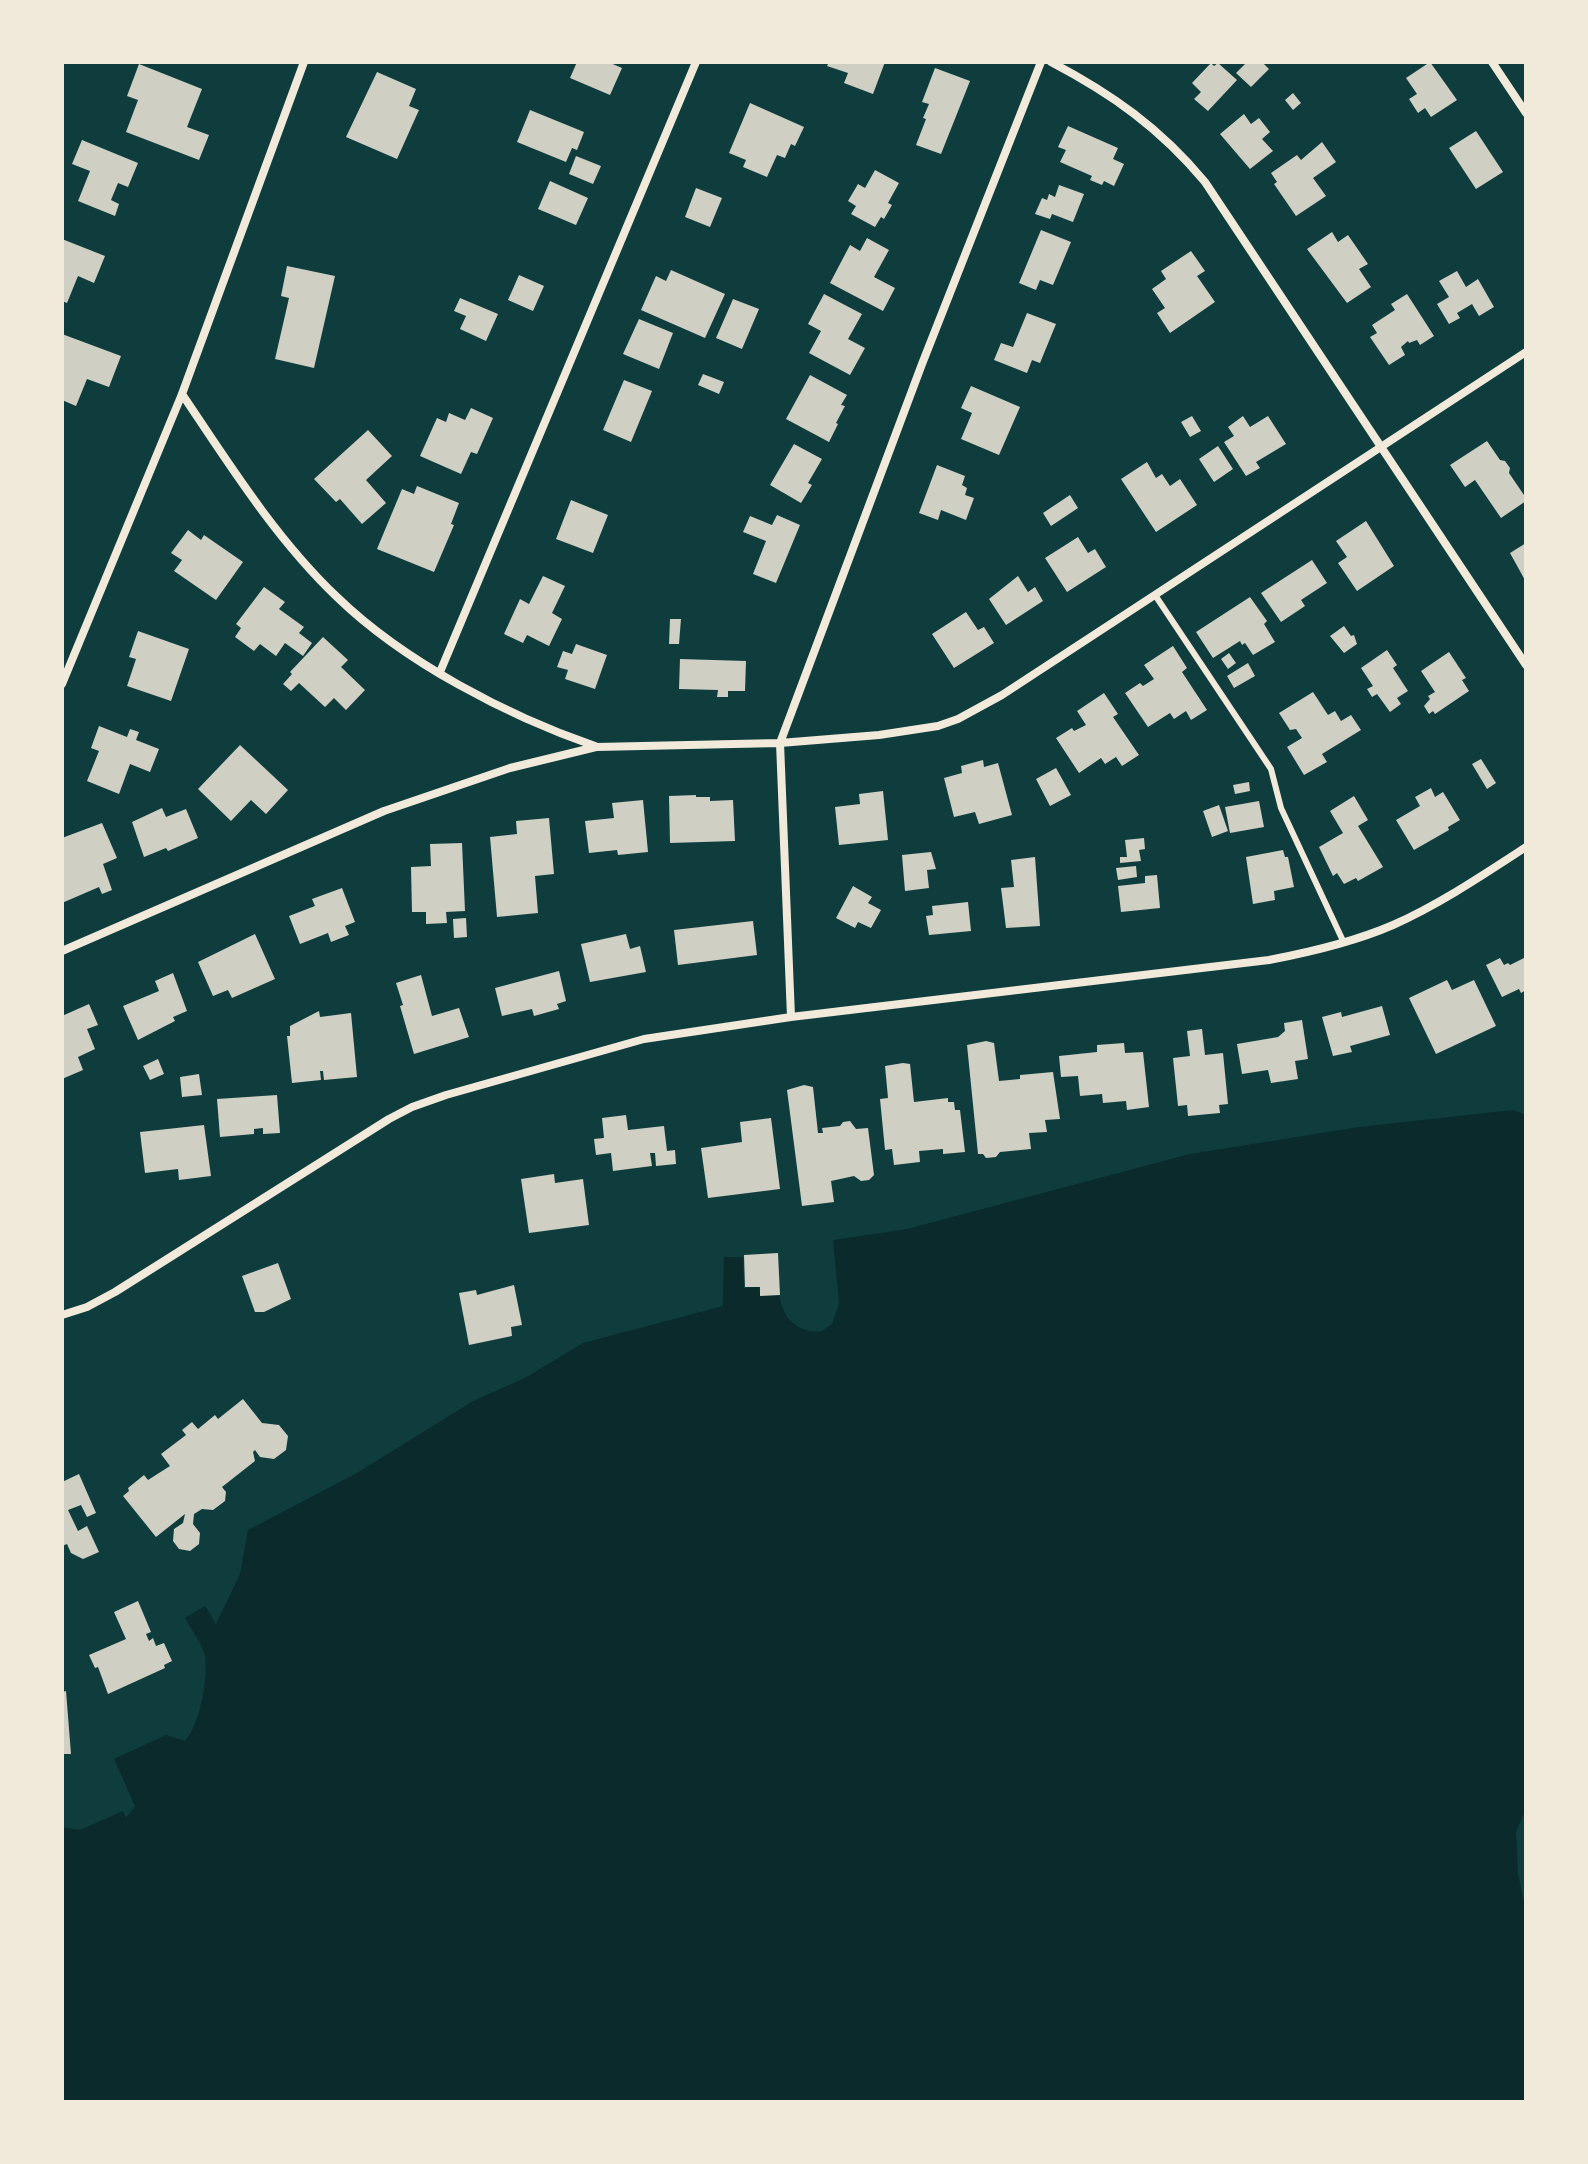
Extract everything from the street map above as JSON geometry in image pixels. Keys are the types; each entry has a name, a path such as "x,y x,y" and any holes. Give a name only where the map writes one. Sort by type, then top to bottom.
{"street":[{"path":"62,684 182,394 304,62"},
{"path":"440,672 696,62"},
{"path":"791,1017 780,743 1041,62"},
{"path":"1051,62 1146,121 1187,160 1217,199 1526,665"},
{"path":"1492,62 1526,113"},
{"path":"62,951 384,811 473,779 596,747 780,743 879,735 938,726 958,719 1002,695 1526,352"},
{"path":"182,394 242,480 316,576 368,624 440,672 522,717 596,747"},
{"path":"62,1315 87,1307 115,1292 368,1131 412,1107 614,1046 791,1017 1269,960 1344,943 1428,908 1526,847"}],"lane":[{"path":"1155,595 1271,769 1281,808 1344,943"}],"water":[{"path":"1513,1110 1526,1115 1526,1808 1516,1832 1518,1874 1526,1912 1526,2102 62,2102 62,1827 80,1830 123,1811 126,1818 135,1806 114,1759 166,1735 185,1741 195,1724 202,1701 206,1667 202,1647 185,1618 205,1606 216,1624 240,1574 248,1530 357,1473 473,1401 525,1378 583,1343 723,1306 724,1257 743,1257 744,1288 759,1287 760,1296 779,1295 784,1311 792,1322 804,1329 820,1332 832,1324 839,1303 833,1240 907,1229 1190,1154 1359,1127"}],"building":[{"path":"577,62 608,62 622,68 610,95 570,78"},
{"path":"829,62 885,62 873,94 844,83 848,73 827,66"},
{"path":"1247,62 1262,62 1269,69 1251,87 1236,73"},
{"path":"1430,62 1457,100 1431,117 1425,108 1418,113 1409,99 1417,94 1406,78"},
{"path":"1211,63 1214,66 1218,63 1237,80 1208,111 1194,99 1201,92 1192,83"},
{"path":"139,64 202,89 187,127 209,135 199,160 126,132 138,100 127,96"},
{"path":"935,68 970,81 941,154 916,145 929,104 922,102"},
{"path":"377,72 416,89 409,106 419,110 397,159 346,137"},
{"path":"1293,93 1301,103 1293,110 1285,100"},
{"path":"750,103 804,127 785,158 777,155 767,177 743,167 746,160 729,153"},
{"path":"530,110 584,132 577,150 572,148 566,162 517,142"},
{"path":"1244,114 1251,124 1259,118 1270,132 1262,139 1273,151 1250,169 1220,134"},
{"path":"1068,126 1118,148 1113,159 1124,164 1114,186 1104,181 1102,185 1090,180 1092,176 1060,162 1066,150 1058,147"},
{"path":"1476,131 1503,172 1476,189 1449,148"},
{"path":"82,140 138,163 128,187 118,183 111,200 119,204 115,216 78,201 90,171 72,164"},
{"path":"1322,142 1336,162 1313,178 1326,196 1296,216 1274,184 1277,182 1271,173 1297,155 1301,160"},
{"path":"576,156 601,166 593,184 569,174"},
{"path":"875,170 899,183 888,203 892,205 875,227 851,214 856,206 848,201 858,184 865,188"},
{"path":"550,181 588,198 576,225 538,209"},
{"path":"1059,185 1084,194 1073,222 1052,214 1050,219 1035,214 1042,198 1047,200 1049,194 1055,197"},
{"path":"696,188 722,198 710,227 685,217"},
{"path":"1041,230 1071,242 1053,285 1040,280 1036,290 1019,283"},
{"path":"1332,232 1338,242 1348,235 1368,264 1359,269 1371,287 1347,303 1307,249"},
{"path":"867,238 889,250 874,277 895,288 883,311 830,283 850,245 860,251"},
{"path":"62,239 105,256 94,283 78,276 67,303 62,301"},
{"path":"1191,251 1205,271 1197,276 1215,302 1170,333 1157,313 1165,308 1152,289 1166,279 1161,271"},
{"path":"287,266 335,276 314,368 275,359 289,298 281,296"},
{"path":"671,270 725,294 705,338 641,310 656,276 666,281"},
{"path":"1457,271 1466,287 1478,279 1494,307 1479,316 1472,304 1457,313 1460,318 1449,324 1437,304 1449,297 1439,281"},
{"path":"519,275 544,286 533,311 508,300"},
{"path":"824,294 862,314 848,339 865,348 850,375 809,353 821,331 808,324"},
{"path":"1407,294 1434,336 1420,345 1417,340 1408,341 1401,347 1405,355 1389,365 1370,337 1377,333 1372,325 1395,310 1391,304"},
{"path":"460,298 498,314 486,341 460,329 466,316 454,311"},
{"path":"733,299 759,309 742,349 716,338"},
{"path":"1027,313 1056,324 1040,363 1032,360 1027,373 994,360 1001,343 1013,347"},
{"path":"639,319 673,333 659,369 623,354"},
{"path":"62,334 121,356 109,387 87,379 76,406 62,400"},
{"path":"703,374 724,382 719,394 698,385"},
{"path":"810,375 847,395 829,442 786,419"},
{"path":"624,380 652,391 631,442 603,430"},
{"path":"971,386 1020,407 999,455 961,439 972,413 961,408"},
{"path":"471,408 493,418 477,454 471,452 461,474 420,456 437,418 446,422 449,413 465,420"},
{"path":"1192,416 1201,431 1190,437 1181,422"},
{"path":"1243,416 1250,427 1268,416 1286,444 1256,462 1260,468 1246,476 1224,442 1234,436 1228,427"},
{"path":"368,430 392,456 366,480 386,503 362,524 340,499 336,502 314,479"},
{"path":"1487,441 1500,460 1510,468 1509,473 1526,498 1501,518 1475,480 1465,487 1450,465"},
{"path":"794,444 822,459 801,503 770,485"},
{"path":"1218,446 1233,469 1214,482 1199,459"},
{"path":"1147,462 1156,478 1162,474 1170,486 1180,479 1197,505 1156,532 1121,479"},
{"path":"937,465 965,476 962,485 967,488 965,495 974,498 966,520 941,510 938,520 919,513"},
{"path":"417,486 459,503 451,524 454,525 434,572 377,549 402,489 414,494"},
{"path":"1070,495 1078,508 1051,526 1043,513"},
{"path":"571,500 608,515 593,553 556,539"},
{"path":"777,515 800,525 776,583 753,574 766,541 743,532 750,516 772,525"},
{"path":"1366,521 1394,566 1357,591 1338,563 1347,557 1336,541"},
{"path":"188,530 201,540 204,535 243,562 216,600 174,571 182,560 171,553"},
{"path":"1078,537 1088,553 1095,549 1106,567 1067,592 1045,558"},
{"path":"1526,543 1526,582 1510,553"},
{"path":"1312,560 1327,583 1301,600 1305,606 1281,622 1261,593"},
{"path":"543,576 565,586 552,613 562,619 549,646 527,635 523,643 504,634 520,599 529,604"},
{"path":"1018,576 1028,592 1035,587 1043,601 1006,625 989,599"},
{"path":"264,587 285,602 279,609 304,627 299,633 312,643 303,656 285,643 276,656 260,644 254,651 235,637 241,628 236,624"},
{"path":"1250,597 1267,621 1264,624 1275,642 1253,655 1240,641 1213,658 1196,632"},
{"path":"966,612 978,630 984,627 994,643 954,668 932,634"},
{"path":"670,619 681,619 679,644 669,644"},
{"path":"1344,626 1351,636 1354,635 1357,644 1344,653 1330,636"},
{"path":"138,631 189,649 171,701 127,686 136,659 129,657"},
{"path":"323,637 348,660 341,667 365,690 346,710 334,698 325,707 299,683 291,691 283,684 292,674 290,672"},
{"path":"576,644 607,655 595,689 565,679 568,670 557,667 563,651 572,654"},
{"path":"1173,646 1187,668 1182,672 1207,710 1191,720 1186,711 1174,719 1170,713 1148,727 1125,693 1140,683 1143,686 1154,679 1144,665"},
{"path":"1387,650 1397,665 1393,668 1408,691 1397,698 1401,704 1390,712 1377,694 1372,697 1367,689 1373,686 1361,668"},
{"path":"1449,652 1466,678 1462,680 1469,691 1435,714 1433,711 1429,714 1424,706 1430,699 1428,696 1435,692 1421,671"},
{"path":"1229,653 1236,663 1228,669 1221,659"},
{"path":"680,659 746,661 745,691 728,691 728,697 717,697 718,690 679,689"},
{"path":"1248,663 1255,676 1234,688 1227,676"},
{"path":"1313,692 1328,715 1335,711 1341,721 1351,715 1361,730 1322,754 1327,762 1304,775 1287,747 1302,738 1296,729 1290,730 1279,713"},
{"path":"1104,693 1118,714 1113,717 1139,755 1122,766 1116,757 1105,764 1101,758 1079,773 1056,738 1072,728 1074,731 1086,725 1077,711"},
{"path":"99,726 127,737 130,729 139,732 136,740 159,749 150,772 130,764 119,794 87,781 99,751 91,748"},
{"path":"240,745 288,790 266,814 251,800 231,821 198,789"},
{"path":"1481,759 1496,783 1487,789 1472,764"},
{"path":"983,760 984,767 998,763 1012,815 979,824 975,812 954,817 944,778 962,773 961,766"},
{"path":"1056,768 1071,795 1050,806 1036,779"},
{"path":"1249,782 1250,791 1235,794 1233,785"},
{"path":"1431,788 1435,797 1443,792 1460,820 1414,850 1396,820 1420,806 1415,797"},
{"path":"883,791 888,840 839,845 835,807 860,804 859,794"},
{"path":"669,796 710,797 710,801 733,800 735,841 670,843"},
{"path":"1354,796 1368,820 1358,826 1383,867 1358,881 1356,878 1344,884 1337,873 1333,876 1319,847 1343,833 1330,811"},
{"path":"643,800 648,852 618,855 617,850 589,853 585,821 614,818 612,803"},
{"path":"1259,801 1264,827 1230,833 1225,807"},
{"path":"1219,805 1228,831 1212,837 1203,811"},
{"path":"162,808 166,817 186,809 198,838 144,857 132,822"},
{"path":"549,818 554,874 535,876 538,913 497,917 490,837 517,834 516,821"},
{"path":"102,823 117,858 103,864 112,890 102,894 99,887 62,903 62,838"},
{"path":"1144,838 1145,849 1139,850 1141,861 1120,863 1120,857 1127,857 1125,840"},
{"path":"462,843 465,911 446,912 447,923 426,924 426,912 412,912 411,867 431,866 430,844"},
{"path":"1283,850 1285,857 1288,857 1294,887 1274,891 1275,900 1253,904 1246,857"},
{"path":"931,852 936,869 927,870 929,888 905,891 902,855"},
{"path":"1035,857 1040,926 1006,928 1001,888 1014,887 1011,860"},
{"path":"1136,866 1137,877 1118,880 1116,868"},
{"path":"1157,875 1160,908 1121,912 1118,886 1145,883 1145,876"},
{"path":"853,886 872,897 868,903 881,910 871,928 858,922 855,928 836,918"},
{"path":"342,888 355,922 345,926 349,935 331,942 328,933 300,944 289,916 315,906 312,899"},
{"path":"968,902 971,931 929,935 926,916 933,915 932,906"},
{"path":"466,918 467,937 454,938 453,919"},
{"path":"753,921 757,955 678,965 674,930"},
{"path":"255,934 275,979 232,998 228,990 213,996 198,962"},
{"path":"626,934 630,949 640,946 646,972 590,982 581,944"},
{"path":"1526,957 1526,990 1521,993 1519,989 1502,997 1486,965 1500,958 1504,965 1510,965"},
{"path":"559,971 566,1001 557,1004 559,1009 534,1016 532,1009 502,1016 495,988"},
{"path":"173,973 187,1011 173,1017 175,1021 138,1040 123,1006 159,991 155,981"},
{"path":"421,975 432,1016 459,1008 469,1037 414,1054 396,983"},
{"path":"1447,980 1452,990 1474,980 1496,1026 1436,1054 1409,998"},
{"path":"89,1004 98,1025 87,1029 95,1049 78,1057 83,1070 62,1079 62,1016"},
{"path":"1382,1006 1390,1035 1350,1046 1352,1052 1333,1056 1322,1017 1341,1012 1342,1017"},
{"path":"319,1011 320,1017 351,1013 357,1077 324,1080 323,1071 320,1071 321,1080 292,1083 287,1036 290,1036 290,1026"},
{"path":"1302,1020 1308,1059 1295,1061 1298,1079 1271,1083 1268,1070 1242,1074 1237,1044 1278,1037 1285,1031 1284,1023"},
{"path":"1202,1029 1205,1055 1223,1053 1228,1104 1219,1105 1220,1113 1188,1116 1187,1105 1178,1106 1173,1058 1190,1056 1187,1031"},
{"path":"986,1041 994,1043 999,1081 1020,1079 1020,1075 1053,1072 1060,1119 1045,1120 1047,1132 1029,1133 1031,1149 1000,1152 996,1157 986,1158 978,1154 967,1045"},
{"path":"1124,1043 1125,1053 1143,1052 1149,1107 1127,1110 1126,1101 1103,1103 1102,1094 1080,1096 1078,1076 1061,1077 1059,1056 1097,1052 1097,1045"},
{"path":"158,1059 164,1074 150,1080 143,1066"},
{"path":"910,1064 914,1102 948,1098 948,1102 954,1102 955,1110 960,1110 965,1152 943,1154 943,1149 919,1151 920,1162 894,1165 892,1149 885,1150 880,1099 888,1098 885,1066"},
{"path":"199,1074 202,1095 182,1097 180,1077"},
{"path":"804,1085 813,1087 818,1133 823,1133 822,1128 840,1126 850,1121 856,1129 868,1128 874,1175 869,1180 861,1181 854,1176 831,1181 834,1202 802,1206 787,1090"},
{"path":"277,1095 280,1133 263,1134 263,1128 254,1129 254,1134 220,1137 217,1099"},
{"path":"626,1115 628,1130 664,1126 667,1151 675,1150 676,1164 656,1166 655,1153 650,1153 652,1166 613,1171 611,1153 596,1155 594,1139 604,1138 602,1118"},
{"path":"771,1118 780,1189 708,1198 701,1148 742,1142 740,1122"},
{"path":"204,1125 211,1176 179,1180 178,1169 145,1173 140,1132"},
{"path":"554,1174 555,1183 583,1179 589,1225 529,1233 521,1179"},
{"path":"778,1253 780,1295 760,1296 760,1287 745,1287 744,1255"},
{"path":"278,1263 291,1299 264,1312 255,1312 242,1276"},
{"path":"514,1285 522,1325 511,1327 512,1336 469,1345 459,1293 476,1290 477,1295"},
{"path":"243,1399 262,1423 279,1425 288,1436 286,1450 274,1459 260,1457 255,1450 255,1461 222,1487 226,1492 225,1501 213,1510 202,1509 194,1514 193,1524 200,1533 199,1544 190,1551 179,1549 173,1541 174,1529 183,1523 185,1514 156,1537 123,1496 129,1491 128,1488 144,1475 148,1480 170,1466 161,1454 186,1435 182,1430 192,1422 198,1429 215,1415 218,1419"},
{"path":"79,1474 96,1513 87,1517 81,1505 68,1510 78,1531 87,1526 99,1552 83,1559 71,1553 67,1544 62,1546 62,1482"},
{"path":"138,1601 151,1632 146,1634 149,1641 153,1638 156,1646 164,1643 172,1661 164,1665 165,1668 108,1694 98,1667 95,1668 89,1655 126,1639 114,1612"},
{"path":"66,1691 71,1754 62,1754 62,1692"}]}
